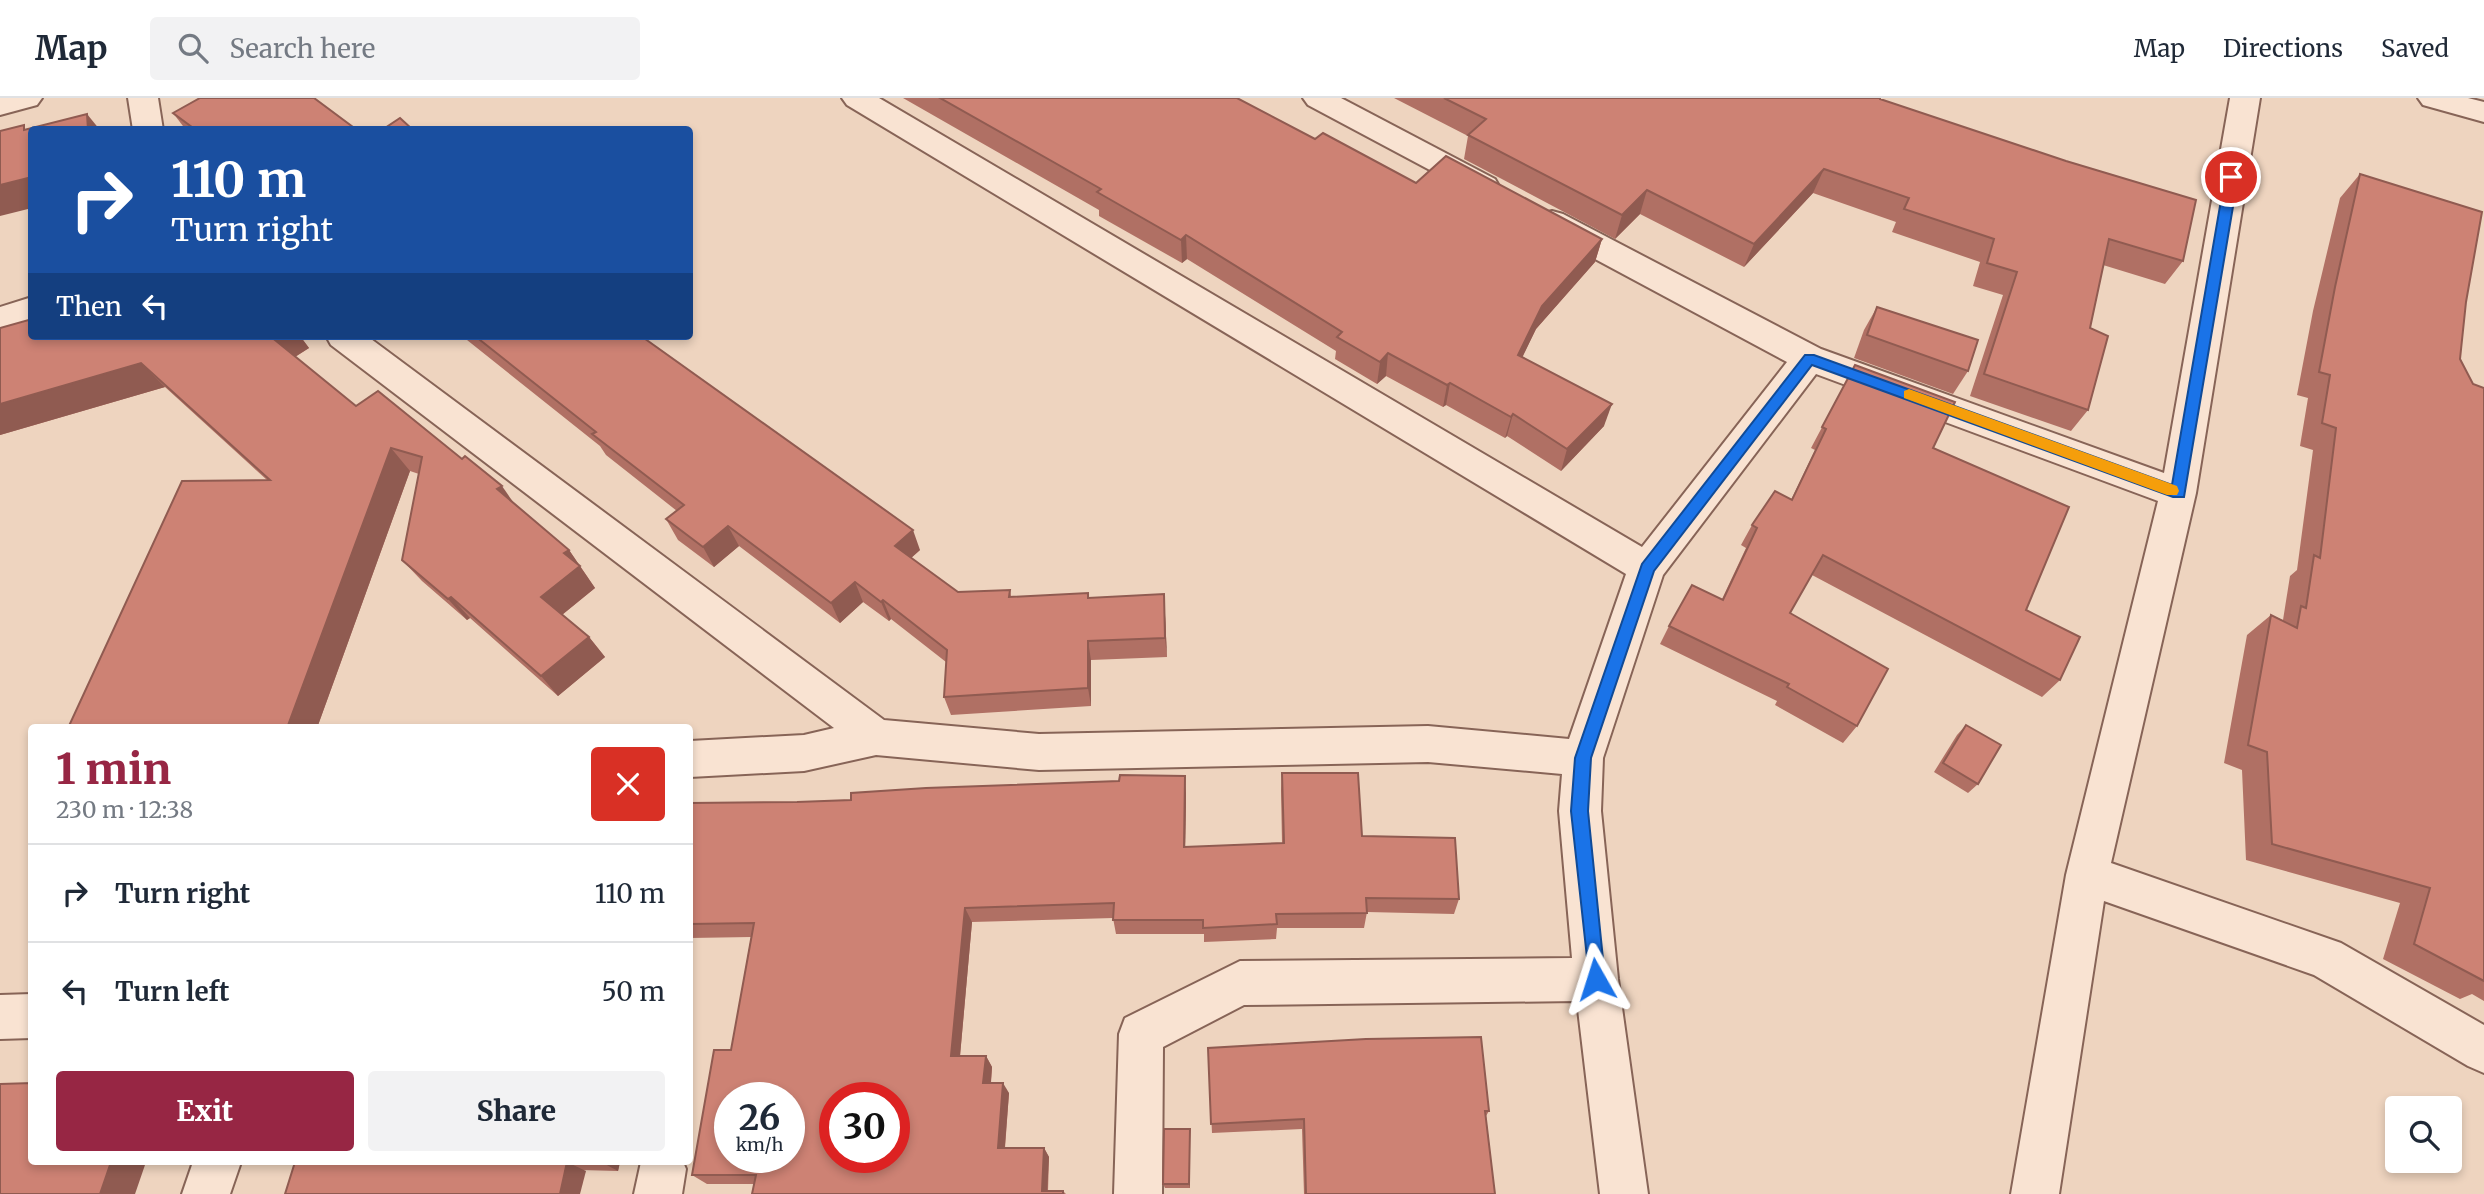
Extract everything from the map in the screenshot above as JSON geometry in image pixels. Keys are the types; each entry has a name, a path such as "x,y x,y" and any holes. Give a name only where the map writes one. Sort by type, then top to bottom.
{"street":[{"path":"0,105 27,98"},
{"path":"143,98 147,126"},
{"path":"857,98 1647,568"},
{"path":"1318,98 1810,358 2178,493"},
{"path":"2035,1194 2087,875 2178,493 2245,98"},
{"path":"2433,98 2484,112"},
{"path":"0,319 28,310"},
{"path":"349,340 876,737"},
{"path":"1624,1194 1596,979 1580,811 1583,758 1647,568 1810,358"},
{"path":"693,760 804,753 876,737 1039,752 1427,744 1583,758"},
{"path":"2087,875 2326,958 2484,1050"},
{"path":"1138,1194 1141,1034 1240,983 1596,979"},
{"path":"0,1017 28,1016"},
{"path":"206,1194 216,1165"}],"building":[{"path":"200,98 314,98 352,126 191,126 173,113"},
{"path":"940,98 1237,98 1315,139 1323,133 1416,183 1446,156 1602,239 1542,306 1518,355 1612,404 1567,449 1513,414 1511,417 1388,353 1380,362 1337,337 1342,332 1186,235 1181,240 1097,192 1101,189"},
{"path":"1444,98 1880,98 2066,161 2196,200 2183,261 2109,239 2090,328 2108,336 2088,410 1984,374 2017,272 1987,263 1994,239 1904,209 1909,198 1824,169 1754,244 1647,190 1622,215 1468,135 1486,119"},
{"path":"87,114 88,126 40,126"},
{"path":"400,118 409,126 388,126"},
{"path":"24,125 24,130 28,129 28,178 0,185 0,131"},
{"path":"2360,174 2482,212 2466,302 2460,359 2473,384 2484,388 2484,981 2414,944 2430,888 2272,844 2267,752 2248,745 2271,615 2297,628 2301,606 2306,608 2314,555 2320,558 2336,428 2322,423 2330,375 2319,372"},
{"path":"1877,307 1978,340 1968,371 1867,335"},
{"path":"28,320 28,340 275,340 356,406 378,391 462,459 465,456 502,486 497,489 569,550 564,553 580,566 541,597 589,637 541,676 451,597 448,599 402,560 422,457 391,448 288,724 70,724 182,481 270,480 141,363 0,404 0,328"},
{"path":"480,340 647,340 913,530 895,546 958,592 1010,590 1009,597 1088,593 1088,598 1164,594 1165,638 1088,641 1088,688 944,697 947,650 883,600 881,602 855,582 831,603 728,526 703,547 666,519 684,505 592,434 596,432"},
{"path":"1855,365 1955,402 1933,448 2069,507 2026,610 2080,637 2060,680 1823,555 1790,613 1888,669 1857,726 1787,687 1789,684 1669,626 1692,585 1723,600 1757,528 1752,525 1775,491 1792,500 1826,429 1822,427"},
{"path":"1966,725 2001,745 1978,784 1943,763"},
{"path":"1282,773 1358,773 1362,836 1455,838 1459,899 1366,898 1367,913 1276,914 1277,924 1203,928 1203,920 1113,920 1114,903 965,908 951,1056 986,1056 983,1083 1003,1083 998,1148 1044,1148 1042,1191 1063,1191 1063,1194 752,1194 756,1175 692,1175 714,1050 731,1050 754,923 693,924 693,803 851,800 851,793 1119,781 1120,775 1185,776 1184,847 1284,843"},
{"path":"1481,1037 1489,1111 1485,1111 1495,1194 1306,1194 1304,1119 1211,1124 1208,1048 1366,1039"},
{"path":"28,1083 28,1165 110,1165 100,1194 0,1194 0,1084"},
{"path":"1164,1129 1190,1129 1189,1184 1163,1184"},
{"path":"294,1165 566,1165 560,1194 285,1194"}],"slow traffic":[{"path":"1909,394 2172,491"}],"route":[{"path":"1596,979 1580,811 1583,758 1647,568 1810,358 2178,493 2231,177"}]}
